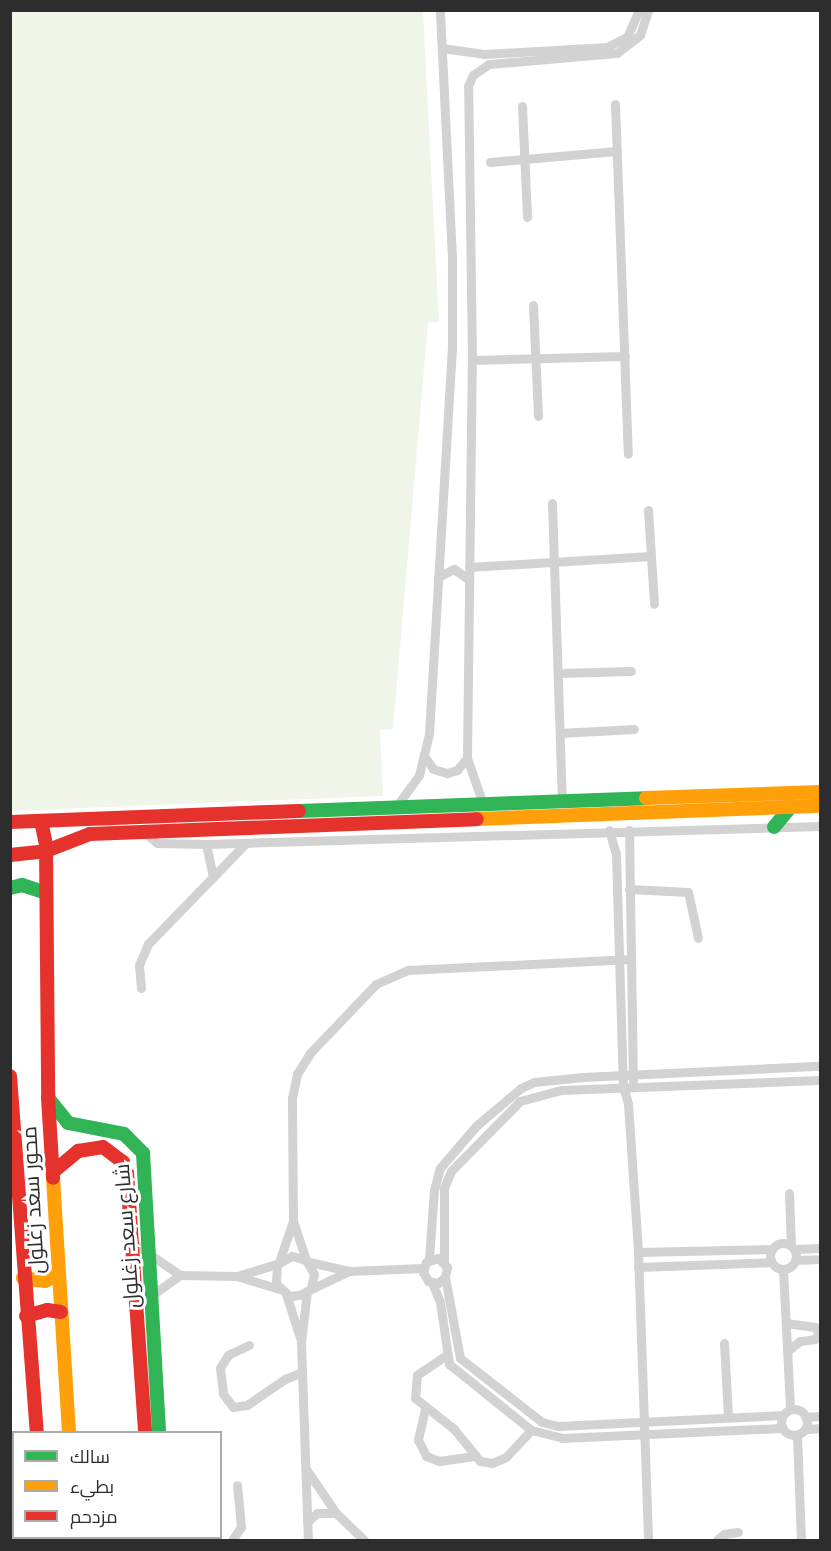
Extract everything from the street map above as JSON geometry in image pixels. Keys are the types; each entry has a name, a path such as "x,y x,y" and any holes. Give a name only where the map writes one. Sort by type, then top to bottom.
{"main road":[{"path":"10,822 820,792"},
{"path":"10,855 46,851 84,835 820,806"},
{"path":"774,827 790,807"},
{"name":"محور سعد زغلول","path":"41,821 46,851 44,892 48,1098 69,1431"},
{"path":"10,888 22,885 44,892"},
{"name":"محور سعد زغلول","path":"10,1076 23,1278 37,1431"},
{"name":"شارع سعد زغلول","path":"48,1098 68,1123 114,1130 138,1146 147,1172 159,1431"},
{"name":"شارع سعد زغلول","path":"52,1172 78,1151 103,1147 113,1152 123,1162 130,1185 135,1244 145,1431"},
{"path":"23,1278 45,1281 58,1275"},
{"path":"26,1316 46,1310 61,1312"}],"street":[{"path":"396,807 414,784 424,757 438,578 453,306 440,10"},
{"path":"442,48 476,54 607,47 632,31 639,10"},
{"path":"478,70 496,63 617,53 640,35 648,10"},
{"path":"476,54 478,70 466,92 472,360 466,758 483,804"},
{"path":"615,104 628,454"},
{"path":"522,106 527,217"},
{"path":"490,162 617,151"},
{"path":"533,305 538,416"},
{"path":"472,360 625,356"},
{"path":"552,503 562,802"},
{"path":"648,510 654,604"},
{"path":"469,567 651,556"},
{"path":"438,578 454,569 469,580"},
{"path":"558,673 631,671"},
{"path":"560,733 634,729"},
{"path":"424,757 433,769 447,773 461,767 466,758"},
{"path":"144,832 157,843 206,844 609,830 820,826"},
{"path":"609,830 615,848 628,1081"},
{"path":"629,830 628,889 631,959 628,1104 638,1252 648,1540"},
{"path":"141,988 138,976 141,954 246,843"},
{"path":"206,844 213,877"},
{"path":"628,889 688,892 698,938"},
{"path":"308,1540 302,1342 309,1289 314,1274 293,1221 292,1098 297,1074 310,1053 376,984 408,970 631,959"},
{"path":"790,1409 780,1415 558,1426 534,1417 460,1358 446,1277 448,1271 444,1261 444,1188 458,1160 520,1101 532,1095 628,1081 820,1066"},
{"path":"797,1436 783,1428 562,1438 531,1430 461,1377 445,1356 440,1302 432,1283 426,1279 423,1268 429,1259 436,1178 447,1157 507,1096 534,1082 820,1080"},
{"path":"479,1123 488,1131"},
{"path":"789,1194 792,1248 795,1260"},
{"path":"293,1221 274,1279 282,1292 302,1342"},
{"path":"135,1244 180,1275 237,1276 282,1292 299,1295 348,1271"},
{"path":"638,1252 772,1249 781,1244 792,1248 820,1248"},
{"path":"772,1249 772,1262"},
{"path":"237,1276 292,1256 348,1271 423,1268"},
{"path":"429,1259 444,1261"},
{"path":"783,1269 795,1260 820,1259"},
{"path":"638,1267 772,1262 783,1269"},
{"path":"783,1269 790,1409"},
{"path":"137,1306 180,1275"},
{"path":"432,1283 446,1277"},
{"path":"786,1323 815,1327 819,1333 815,1340 800,1341 787,1351"},
{"path":"724,1342 728,1417"},
{"path":"249,1345 228,1355 220,1368 224,1397 233,1407 247,1405 285,1379 302,1372"},
{"path":"445,1356 417,1375 415,1398 425,1409 454,1429 475,1456 485,1463 499,1461 531,1430"},
{"path":"425,1409 418,1440 426,1456 439,1461 475,1456"},
{"path":"790,1409 805,1417 820,1416"},
{"path":"780,1415 783,1428"},
{"path":"805,1417 808,1429"},
{"path":"797,1436 808,1429 820,1428"},
{"path":"797,1436 801,1540"},
{"path":"306,1469 336,1513 363,1540"},
{"path":"232,1540 241,1527 237,1485"},
{"path":"307,1522 317,1513 336,1513"},
{"path":"717,1540 724,1534 738,1532"}],"shaded area":[{"path":"10,11 423,11 439,322 428,323 393,729 380,730 383,796 11,811"}],"traffic: fast":[{"path":"299,811 646,798"},
{"path":"774,827 790,808"},
{"path":"10,888 22,885 44,892"},
{"path":"48,1098 68,1123 124,1134 143,1153 159,1431"}],"traffic: slow":[{"path":"646,798 820,792"},
{"path":"477,819 820,806"},
{"path":"53,1178 69,1431"},
{"path":"23,1278 45,1281 58,1275"}],"traffic: jam":[{"path":"10,822 299,811"},
{"path":"10,855 46,851 90,834 477,819"},
{"path":"41,821 46,845 48,1098 53,1178"},
{"path":"10,1076 37,1431"},
{"path":"53,1172 78,1151 103,1147 123,1162 127,1173 145,1431"},
{"path":"26,1316 47,1310 61,1312"}]}
